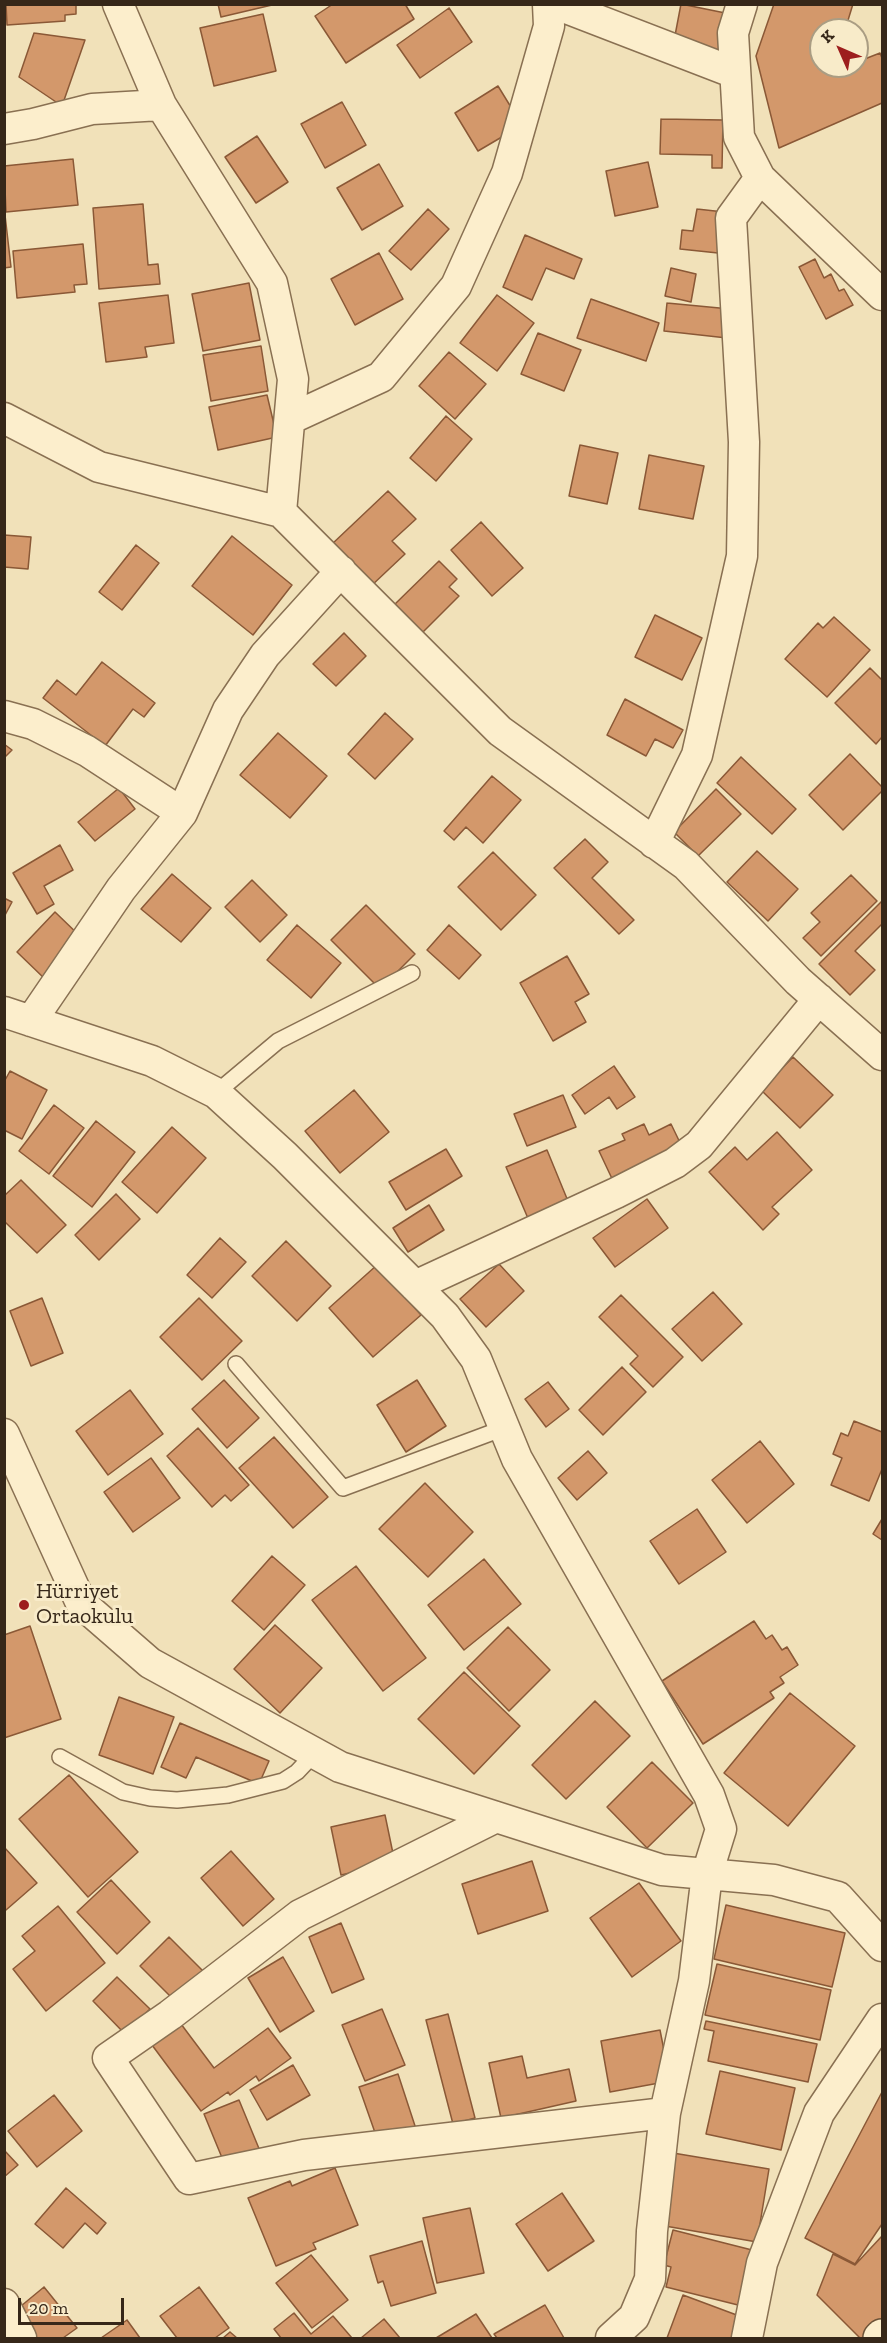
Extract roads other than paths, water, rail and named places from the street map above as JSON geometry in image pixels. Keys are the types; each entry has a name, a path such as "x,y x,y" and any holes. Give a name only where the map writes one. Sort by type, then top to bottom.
{"street":[{"path":"118,4 160,105 272,283 293,379 281,512"},
{"path":"290,419 381,377 456,286 507,173 549,26 548,4"},
{"path":"556,4 735,73"},
{"path":"742,4 733,33 739,137 760,178 882,295"},
{"path":"4,129 92,109 160,105"},
{"path":"654,843 697,755 742,556 744,442 731,218 760,178"},
{"path":"4,418 99,467 281,512 500,731 686,866 798,981 882,1055"},
{"path":"341,571 265,656 228,710 182,813 18,1017 152,1061 216,1093 285,1156 445,1316 476,1359 517,1459 709,1795 721,1829 707,1874 694,1981 665,2113 652,2231 650,2279 634,2317 611,2338"},
{"path":"4,716 33,724 87,751 182,813"},
{"path":"415,1286 616,1193 675,1163 699,1145 819,999"},
{"path":"4,1434 81,1603 150,1664 340,1767 662,1870 774,1880 838,1897 882,1946"},
{"path":"496,1817 300,1915 170,2015 108,2058 189,2179 304,2155 665,2113"},
{"path":"747,2338 762,2263 819,2113 882,2019"},
{"path":"4,2304 21,2338"}],"lane":[{"path":"216,1093 278,1041 412,973"},
{"path":"236,1364 343,1488 504,1428"},
{"path":"60,1757 123,1792 150,1798 177,1800 228,1795 284,1781 315,1754"}],"place":[{"name":"Hürriyet Ortaokulu","path":"24,1605"}]}
